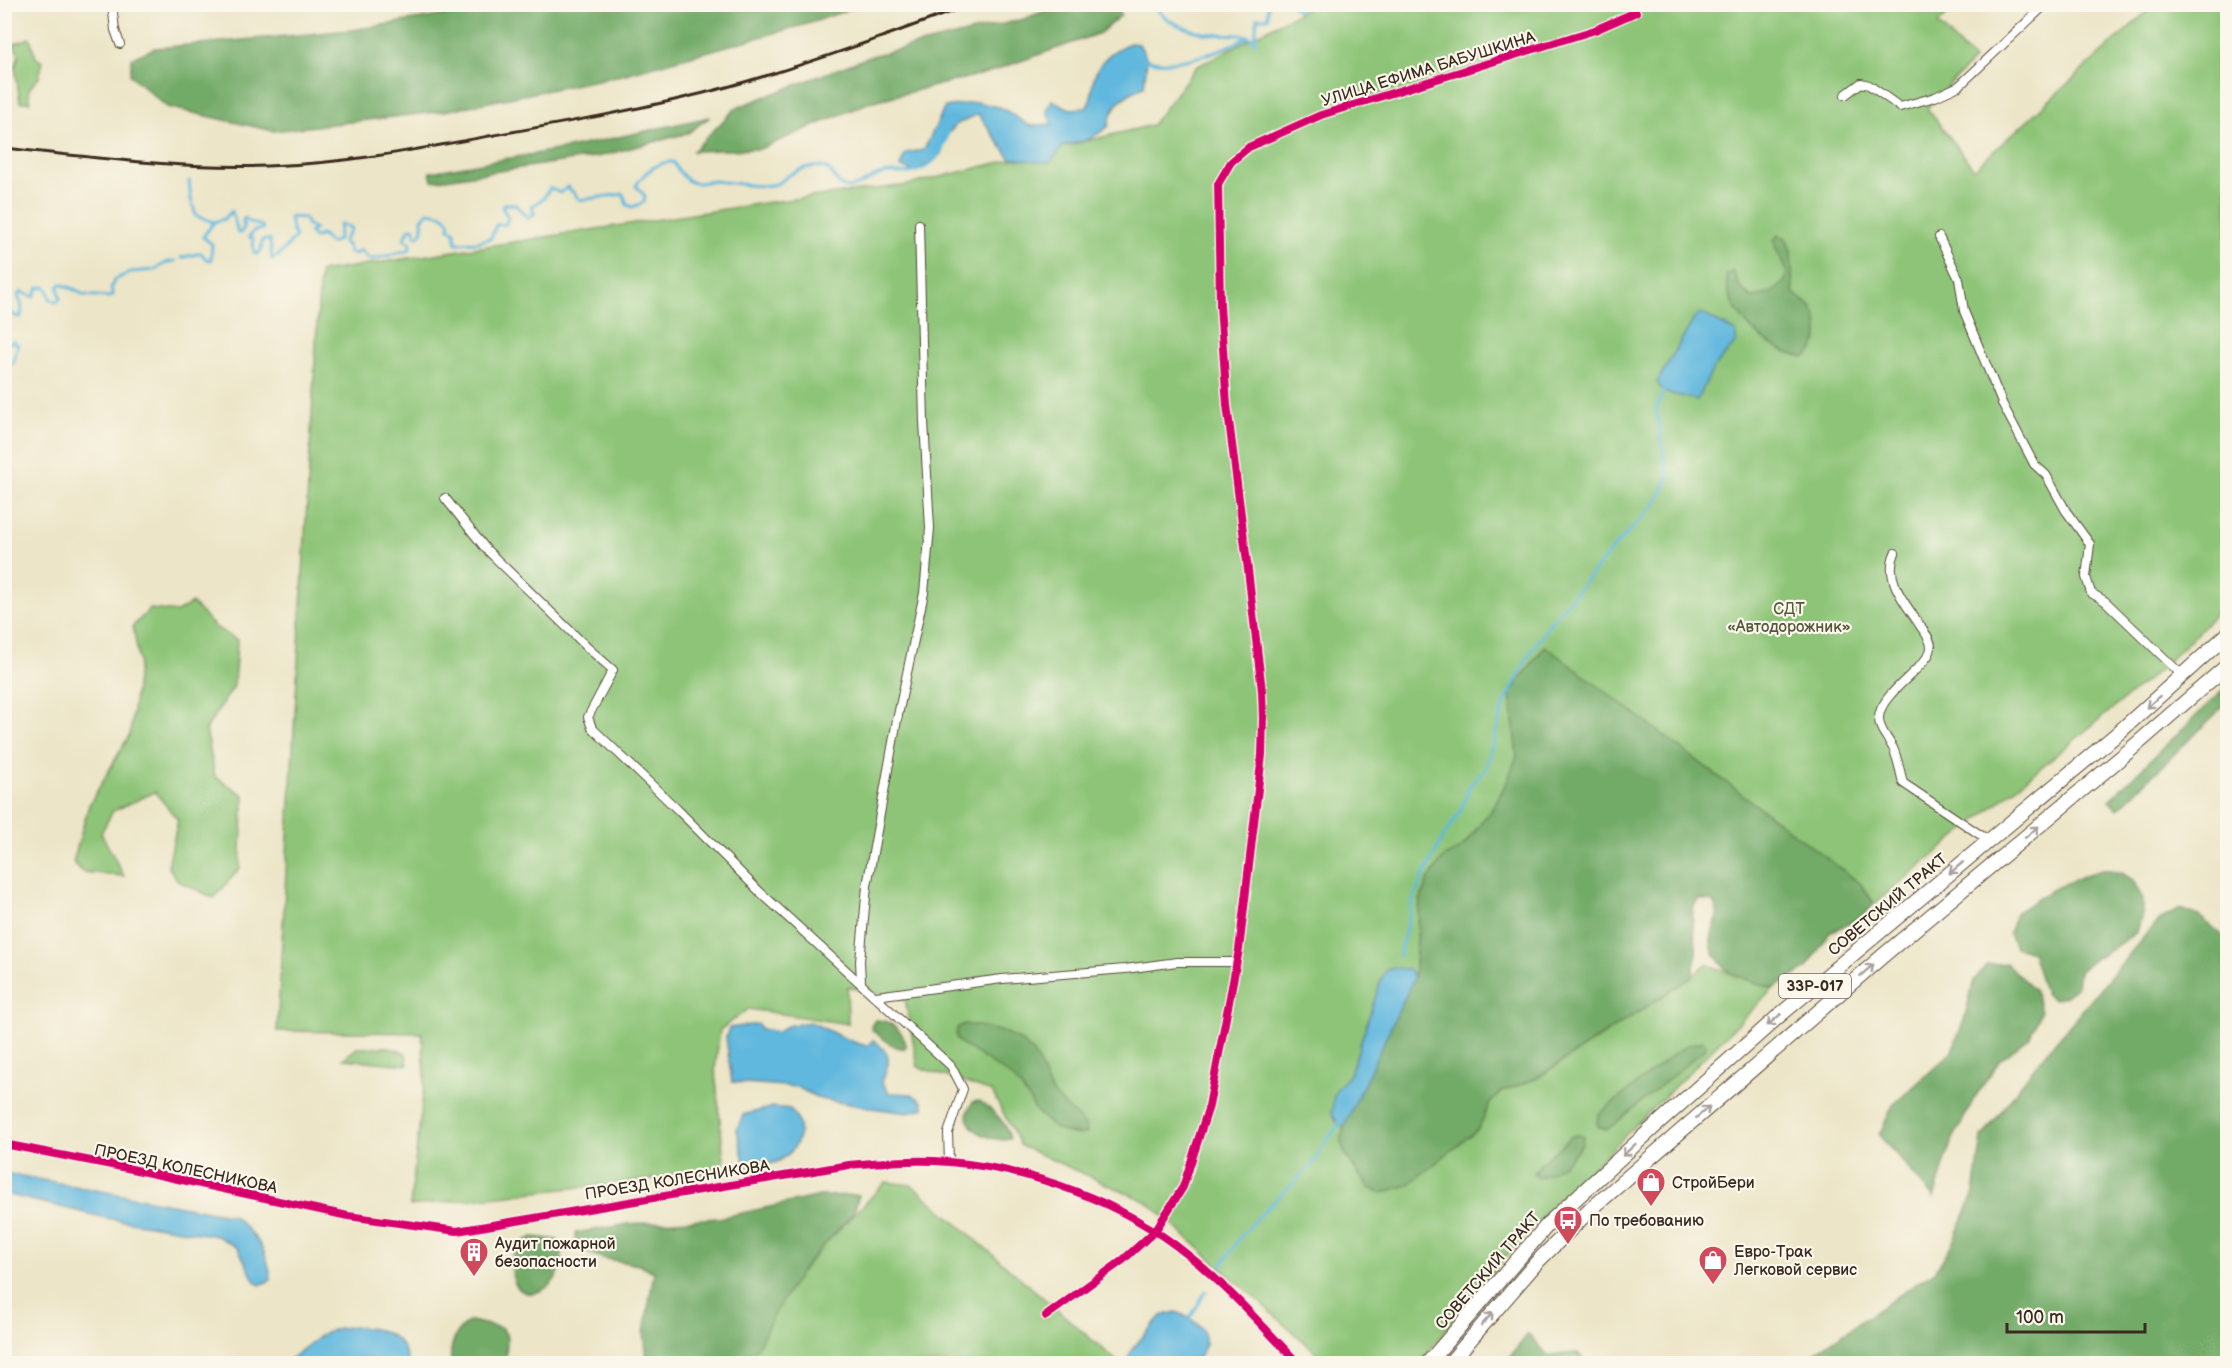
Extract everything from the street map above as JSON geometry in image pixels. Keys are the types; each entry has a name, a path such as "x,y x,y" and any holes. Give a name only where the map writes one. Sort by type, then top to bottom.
{"highway":[{"name":"СОВЕТСКИЙ ТРАКТ","path":"1427,1364 1550,1222 1780,1016 2117,734 2228,634"},
{"name":"СОВЕТСКИЙ ТРАКТ","path":"1449,1364 1538,1260 1590,1210 1885,954 2121,758 2228,665"}],"street":[{"path":"112,4 120,44"},
{"path":"1845,95 1861,83 1869,85 1900,107 1935,97 1959,86 2046,4"},
{"name":"УЛИЦА ЕФИМА БАБУШКИНА","path":"1237,962 1262,755 1263,718 1262,691 1227,405 1220,306 1218,183 1226,168 1249,147 1321,115 1595,30 1636,12"},
{"path":"861,982 860,961 867,886 924,593 930,528 924,421 919,224"},
{"path":"1940,237 1959,279 1964,310 2002,403 2034,464 2046,475 2066,511 2090,544 2086,577 2091,592 2105,601 2182,675"},
{"path":"445,498 486,549 613,670 588,717 592,728 760,892 951,1066 963,1089 948,1133 949,1162"},
{"path":"1895,553 1891,562 1892,579 1928,636 1931,646 1929,656 1900,683 1880,711 1879,725 1897,757 1903,783 1989,840"},
{"path":"876,996 1002,979 1125,969 1177,962 1237,962 1209,1106 1183,1187 1155,1231 1123,1260 1046,1316"},
{"name":"ПРОЕЗД КОЛЕСНИКОВА","path":"4,1144 348,1216 457,1231 849,1165 899,1161 949,1162 1019,1174 1059,1186 1116,1210 1155,1231 1188,1255 1218,1282 1299,1364"}],"green space":[{"path":"512,4 861,5 811,23 622,75 445,111 273,131 167,107 130,75 132,58 155,48 352,30"},
{"path":"1062,4 1115,5 1121,15 1100,33 987,73 870,102 760,149 693,151 736,108 871,56 1024,19"},
{"name":"СДТ «Автодорожник»","path":"1313,5 1957,5 1938,24 1974,60 1927,108 1974,169 2154,5 2227,5 2227,602 2161,669 1874,904 1861,884 1544,647 1510,693 1517,756 1508,780 1492,809 1461,849 1444,857 1428,880 1420,901 1414,978 1344,1126 1342,1135 1348,1159 1369,1188 1478,1129 1490,1103 1501,1092 1537,1078 1692,977 1706,964 1773,989 1515,1245 1419,1363 1328,1363 1147,1202 1021,1146 992,1092 918,1067 905,999 847,987 848,1024 748,1009 720,1030 715,1069 725,1171 410,1206 425,1077 422,1033 277,1031 320,272 770,202 907,185 1152,125 1196,67"},
{"path":"30,38 36,58 43,62 39,77 29,89 30,102 20,102 15,67 19,55 13,44"},
{"path":"710,117 688,133 601,156 432,181 430,172 568,148"},
{"path":"1778,235 1786,238 1791,251 1793,291 1813,309 1818,324 1815,347 1805,357 1777,348 1751,328 1732,303 1727,289 1727,275 1733,271 1741,288 1751,297 1771,292 1784,282 1787,276 1785,265 1774,241"},
{"path":"192,603 215,627 237,640 234,686 206,729 215,777 244,795 240,868 214,898 178,881 168,866 178,820 155,792 113,811 101,833 124,876 83,872 73,862 89,805 130,734 139,662 133,626 150,609 177,612"},
{"path":"1545,646 1861,884 1874,904 1861,918 1830,932 1807,968 1773,989 1729,972 1722,965 1711,943 1717,916 1716,909 1712,901 1699,899 1695,904 1692,917 1696,947 1692,977 1537,1078 1501,1092 1490,1103 1478,1129 1408,1185 1382,1193 1369,1188 1345,1154 1341,1142 1344,1126 1414,978 1420,901 1428,880 1444,857 1461,849 1492,809 1508,780 1517,756 1510,693"},
{"path":"2227,686 2227,703 2118,809 2109,800"},
{"path":"2106,869 2122,873 2133,880 2143,900 2143,911 2137,932 2091,961 2079,972 2077,986 2066,996 2054,999 2045,994 2032,952 2015,947 2009,934 2016,913 2051,890 2085,875"},
{"path":"2181,909 2199,916 2227,939 2227,1363 1800,1363 1936,1270 1952,1244 1974,1193 1982,1137 2032,1070 2153,926 2166,916"},
{"path":"2006,963 2034,990 2041,1011 2029,1038 2000,1060 1975,1097 1951,1143 1934,1198 1879,1135 1893,1105 1951,1053 1964,1020 1974,980 1987,965"},
{"path":"875,1020 891,1024 899,1031 905,1040 904,1049 893,1046 872,1030 871,1026"},
{"path":"964,1024 997,1030 1025,1045 1039,1063 1053,1093 1086,1126 1087,1133 1079,1135 1054,1128 1037,1112 1023,1090 1010,1076 959,1042 956,1037 957,1028"},
{"path":"1702,1041 1706,1044 1706,1048 1615,1124 1606,1129 1598,1127 1599,1114 1674,1054 1687,1045"},
{"path":"387,1047 406,1053 408,1065 343,1059 357,1048"},
{"path":"980,1101 1003,1122 1010,1139 997,1139 983,1135 972,1127 967,1115 968,1111 973,1102"},
{"path":"1572,1136 1583,1136 1582,1142 1566,1162 1544,1176 1538,1178 1534,1174 1540,1164"},
{"path":"886,1182 912,1185 1119,1363 706,1364"},
{"path":"859,1195 854,1212 803,1269 773,1316 758,1347 739,1363 640,1363 647,1359 644,1333 654,1272 639,1265 602,1258 576,1248 576,1233 629,1224 719,1218 820,1196"},
{"path":"533,1237 558,1240 562,1257 559,1272 552,1283 541,1291 530,1293 520,1290 514,1281 512,1264 518,1247"},
{"path":"471,1321 502,1328 507,1336 506,1363 451,1363 454,1339 461,1328"},
{"path":"1528,1334 1548,1355 1578,1353 1586,1363 1507,1363"}],"water":[{"path":"1130,43 1139,44 1147,59 1144,86 1120,101 1108,127 1090,139 1063,146 1050,163 1010,158 978,114 957,124 947,135 941,154 930,163 914,172 900,166 906,153 924,150 945,107 977,102 1002,108 1030,126 1052,124 1047,111 1052,100 1070,109 1086,108 1091,99 1098,68 1111,53"},
{"path":"1701,313 1736,332 1736,342 1713,369 1697,400 1663,392 1657,382 1694,319"},
{"path":"1396,968 1410,970 1414,978 1344,1126 1339,1126 1332,1114 1334,1096 1337,1089 1350,1075 1382,977 1387,970"},
{"path":"810,1022 859,1044 867,1046 873,1040 887,1054 887,1069 882,1082 889,1093 911,1094 922,1101 924,1108 908,1113 820,1099 797,1087 732,1082 726,1037 729,1028 758,1024 761,1029 778,1032 787,1026"},
{"path":"773,1107 790,1109 795,1116 800,1130 796,1144 779,1161 745,1166 737,1129 743,1115"},
{"path":"5,1173 234,1216 260,1244 267,1259 271,1280 260,1285 255,1282 238,1248 217,1236 106,1218 5,1194"},
{"path":"1176,1312 1193,1321 1203,1332 1205,1346 1194,1363 1126,1363 1133,1348 1161,1316"},
{"path":"352,1327 380,1330 395,1338 401,1345 408,1363 285,1363 324,1333"}],"waterway":[{"path":"1154,4 1169,20 1190,29 1209,34 1248,36"},
{"path":"1146,59 1170,62 1198,57 1249,36 1255,43 1257,18 1268,18 1268,4"},
{"path":"1291,4 1298,11 1315,4"},
{"path":"181,258 201,253 206,259 211,260 212,244 203,237 214,222 224,219 232,211 238,233 241,233 244,227 245,218 249,222 262,226 263,229 254,231 249,237 253,239 254,253 257,254 261,251 262,240 270,240 272,259 296,237 292,230 290,217 304,218 308,225 315,229 310,232 314,238 321,235 331,243 338,240 340,224 351,228 343,242 348,246 350,253 355,254 360,250 370,260 409,250 411,243 404,239 410,228 415,229 415,235 419,236 423,230 422,219 428,212 446,218 450,224 449,228 455,232 456,243 478,242 491,238 496,225 506,224 508,217 503,204 515,204 528,218 534,214 532,206 543,199 550,188 560,193 568,187 580,200 623,194 627,205 633,207 644,202 645,196 636,186 639,181 647,172 667,162 673,162 683,176 694,183 713,181 753,186 769,185 778,183 801,169 820,167 830,171 840,185 849,188 882,174 910,173 921,170 937,158 948,133"},
{"path":"189,181 196,216 214,222"},
{"path":"4,305 15,316 21,317 22,307 18,295 21,292 34,297 38,288 45,287 51,300 56,302 60,299 58,287 61,284 83,295 110,297 113,295 111,289 114,280 131,272 154,270 168,262 175,261"},
{"path":"4,326 7,331 4,335"},
{"path":"4,346 13,341 18,345 13,363 4,364"},
{"path":"1399,956 1413,901 1421,881 1441,841 1461,810 1470,785 1486,769 1504,705 1526,660 1547,627 1615,546 1656,504 1668,478 1656,409 1663,392"},
{"path":"1222,1265 1239,1239 1257,1218 1313,1164 1339,1124"},
{"path":"1190,1318 1206,1291"}],"railway":[{"path":"4,148 136,162 202,166 295,165 378,156 579,120 698,95 820,59 972,4"}],"cycle path":[{"path":"1046,1316 1123,1260 1155,1231 1183,1187 1209,1106 1239,950 1262,755 1263,718 1262,691 1227,405 1220,306 1218,184 1231,162 1249,147 1321,115 1595,30 1636,12"},
{"path":"4,1144 348,1216 457,1231 849,1165 924,1161 980,1166 1012,1172 1075,1191 1135,1219 1188,1255 1217,1280 1299,1364"}],"place":[{"name":"СтройБери","path":"1651,1208"},
{"name":"По требованию","path":"1568,1246"},
{"name":"Аудит пожарной безопасности","path":"474,1278"},
{"name":"Евро-Трак Легковой сервис","path":"1713,1286"}]}
